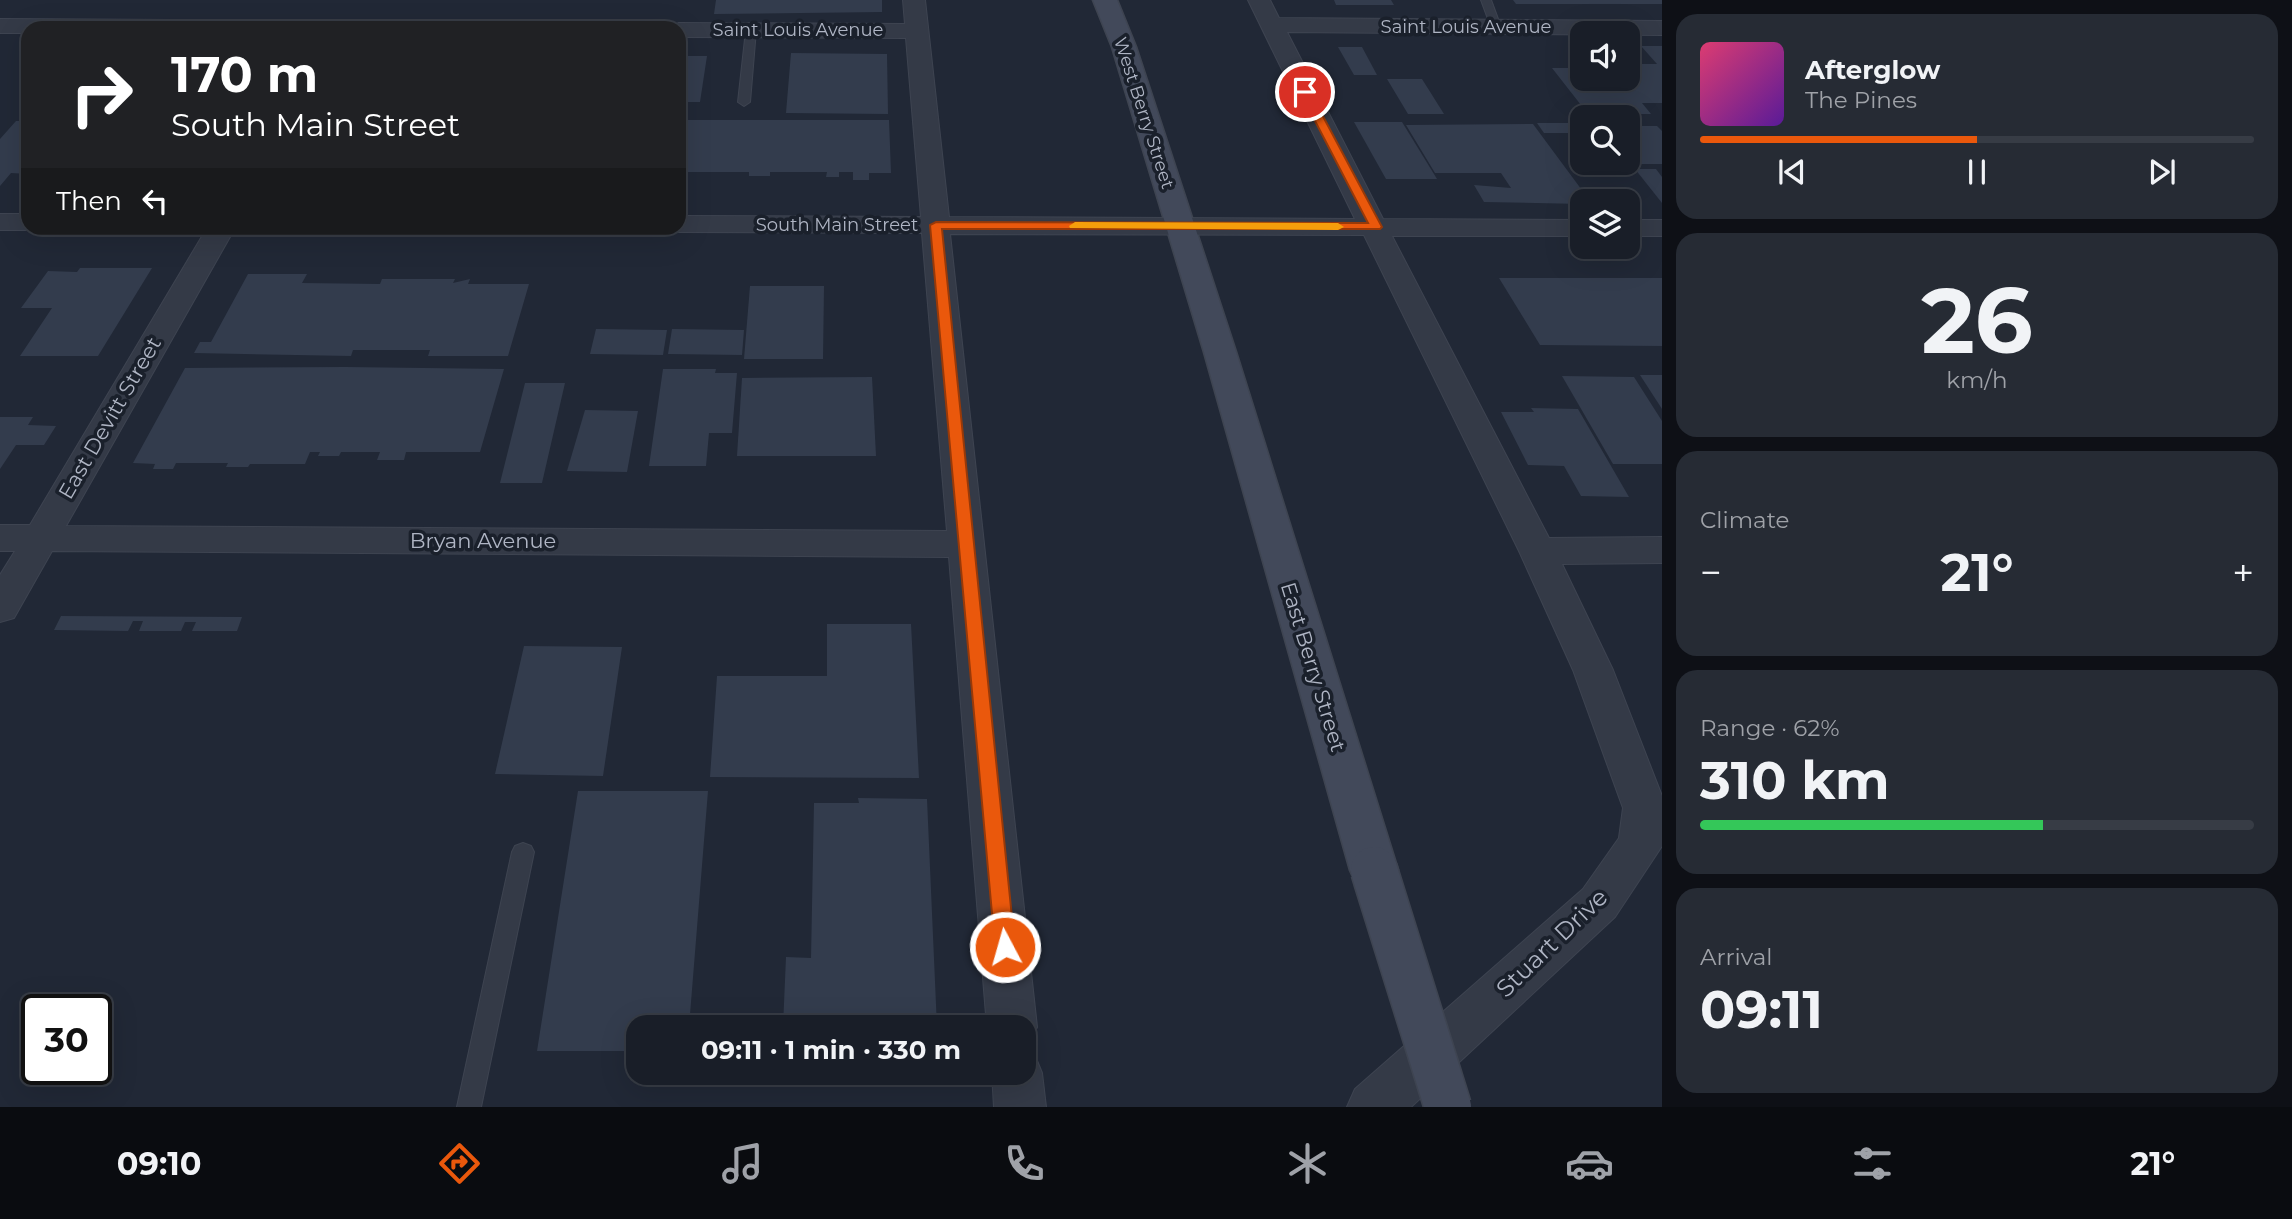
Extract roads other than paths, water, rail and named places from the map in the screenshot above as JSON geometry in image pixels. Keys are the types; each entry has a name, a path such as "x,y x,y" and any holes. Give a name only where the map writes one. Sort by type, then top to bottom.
{"main road":[{"name":"West Berry Street","path":"1105,0 1124,47 1181,226"},
{"name":"East Berry Street","path":"1181,226 1448,1107"}],"street":[{"path":"1259,0 1538,551 1662,551"},
{"path":"916,15 1012,1015"},
{"name":"Saint Louis Avenue","path":"686,30 751,30 916,15"},
{"name":"Saint Louis Avenue","path":"1270,25 1662,28"},
{"path":"0,26 21,26"},
{"path":"0,222 21,222"},
{"name":"South Main Street","path":"686,224 1570,228"},
{"path":"1640,228 1662,228"},
{"name":"East Devitt Street","path":"0,608 217,235"},
{"name":"Bryan Avenue","path":"0,538 966,544"},
{"name":"Stuart Drive","path":"1373,1107 1599,903 1641,843 1645,808 1593,670 1538,551"},
{"path":"1018,1085 1020,1107"}],"lane":[{"path":"1486,0 1496,27"},
{"path":"744,102 751,30"},
{"path":"469,1107 523,852"}]}
